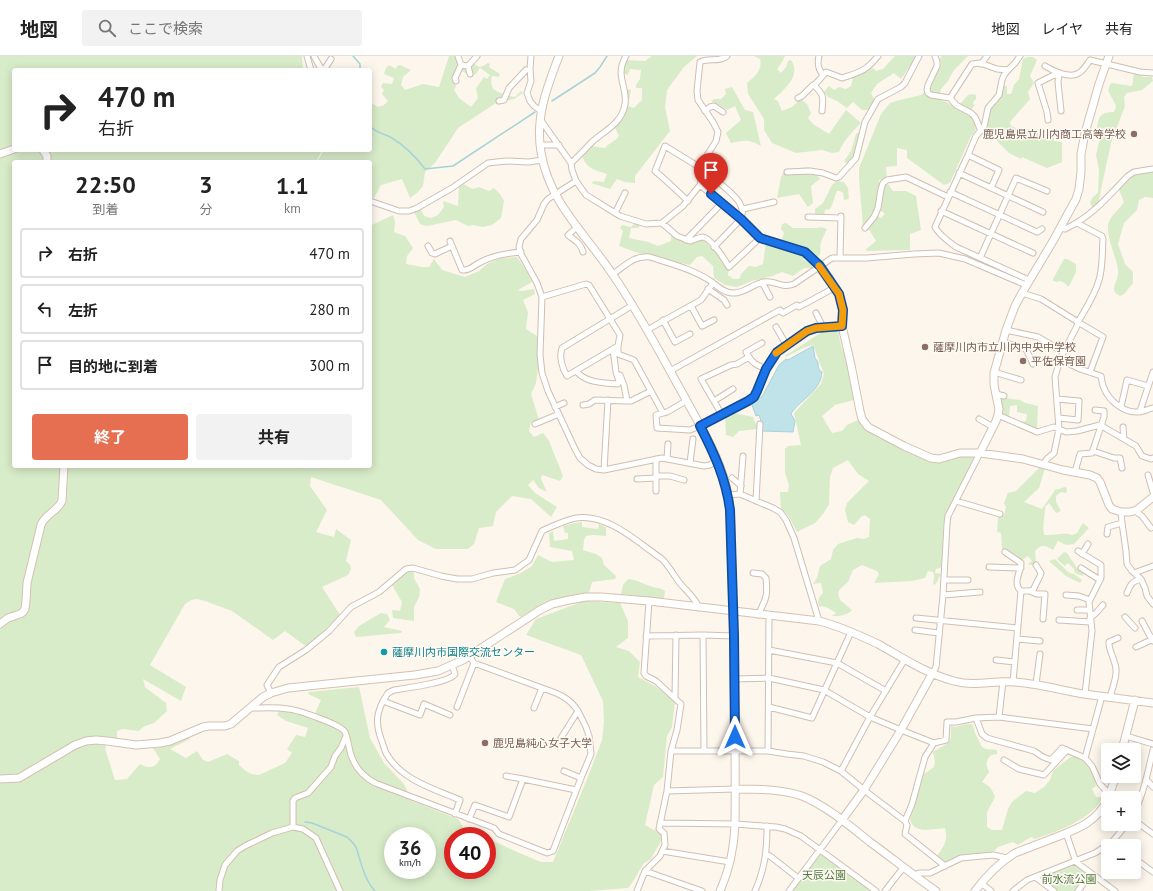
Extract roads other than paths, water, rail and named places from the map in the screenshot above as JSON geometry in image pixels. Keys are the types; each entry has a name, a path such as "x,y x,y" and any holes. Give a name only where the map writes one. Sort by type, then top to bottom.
{"street":[{"path":"307,56 310,68"},
{"path":"314,56 321,68"},
{"path":"456,81 455,78 461,65 458,56"},
{"path":"468,66 477,56"},
{"path":"531,56 528,71 531,81 527,93 534,106 541,110"},
{"path":"559,56 541,110 540,145 545,171 555,195 566,213 613,274 633,305 700,426 717,460 724,478 728,495 731,522 734,636 736,789 735,844 726,878 720,891"},
{"path":"571,163 594,141 614,126 623,112 626,104 621,68 626,56"},
{"path":"540,119 571,163 576,181 586,195 620,216 646,224 662,223 683,206 700,185 706,158 716,141 718,132 714,122 698,100 697,91 701,59 716,61 727,56"},
{"path":"819,56 817,63 819,70 823,75"},
{"path":"798,98 821,79 826,72 842,78 865,70 878,56"},
{"path":"786,172 810,171 823,173 836,178 839,177 856,158 865,122 878,99 905,83 919,56"},
{"path":"935,56 937,66 931,77 927,90 928,93 931,95 950,98 956,104 971,113 975,117 981,131"},
{"path":"981,64 987,56"},
{"path":"1020,56 1008,70 1002,80 999,94 988,108 984,127 976,136 935,227 936,230 956,247 1028,282"},
{"path":"1048,120 1038,83 1054,75 1076,74 1080,72 1088,58 1107,60 1140,72 1153,73"},
{"path":"325,68 331,59"},
{"path":"788,891 864,790 901,730 936,668 943,595 948,516 994,427 998,415 999,409 994,385 994,372 1006,330 1015,306 1061,228 1077,194 1085,133 1107,60"},
{"path":"950,98 972,64 981,64 997,69 1008,70"},
{"path":"461,65 468,66"},
{"path":"468,66 470,74"},
{"path":"1045,66 1059,74"},
{"path":"520,69 528,71"},
{"path":"499,101 504,100 509,88 528,71"},
{"path":"1059,74 1058,82 1063,103 1061,111"},
{"path":"814,85 823,96 822,111"},
{"path":"706,110 714,106 723,112"},
{"path":"540,145 559,145"},
{"path":"688,201 655,171 665,146 711,173 721,185 735,196 741,204 743,209 741,219 714,246"},
{"path":"0,154 12,150"},
{"path":"968,155 999,170 991,188"},
{"path":"372,202 399,211 409,210 416,208 452,188 488,163 506,161 529,162 542,160"},
{"path":"1061,228 1065,229 1093,212 1128,176 1134,172 1153,168"},
{"path":"959,173 1044,212"},
{"path":"865,228 874,217 878,208 883,183 887,180 906,177 1000,215 1037,232 1042,229"},
{"path":"980,258 1016,178 1047,191"},
{"path":"576,181 544,204 536,220 521,239 520,247 521,252 537,283 542,298 540,355 542,373 548,391 575,449 580,458 588,465 596,469 604,470 656,459 667,459 704,466 710,465 717,460"},
{"path":"700,185 741,219 760,238 805,252 820,266 839,294 843,310 842,326 860,411 862,419 868,427 904,446 932,458 939,459 960,453 980,453 1023,459 1063,470 1090,475 1097,478 1100,482 1109,505 1116,511 1126,513 1135,511 1153,497"},
{"path":"615,213 625,193"},
{"path":"743,209 774,202"},
{"path":"686,240 722,203"},
{"path":"941,211 1033,253"},
{"path":"808,218 841,217 840,257"},
{"path":"662,223 677,236 686,240 690,241 703,237 721,253 730,266 760,238"},
{"path":"1043,464 1054,453 1059,429 1055,377 1060,359 1078,322 1093,296 1101,271 1102,236 1077,223"},
{"path":"577,227 568,235 578,243 583,252"},
{"path":"428,246 432,254 435,254 451,244 462,270 465,271 479,262 503,254 521,252"},
{"path":"613,274 635,258 643,256 650,257 701,275 722,290 734,293 741,292 766,281 788,286 794,284 832,258 867,258 939,253 965,259 1028,282"},
{"path":"762,282 770,297"},
{"path":"647,330 700,300 713,283"},
{"path":"542,298 586,284 589,285 620,335 618,346 618,364 627,401"},
{"path":"670,371 780,310 783,313 797,305 799,307 834,288"},
{"path":"708,289 724,300 727,305"},
{"path":"1022,293 1041,298 1103,337 1090,372"},
{"path":"618,346 567,376 561,361 562,348 633,305"},
{"path":"691,306 702,326 714,320"},
{"path":"816,313 823,327"},
{"path":"664,320 676,342 690,334"},
{"path":"686,401 667,412 656,415 657,428 690,430 748,401 754,397 766,369 777,352 807,331 823,327 842,326"},
{"path":"776,327 787,346"},
{"path":"1006,330 1038,337 1064,352"},
{"path":"1003,342 1026,349 1033,364"},
{"path":"762,343 746,352 752,361 766,369"},
{"path":"576,370 582,377 590,380 618,384 619,381 616,372 613,349"},
{"path":"618,354 634,360 663,413"},
{"path":"722,415 701,379 731,365 737,364 749,357"},
{"path":"1060,359 1080,369 1101,376 1106,393 1120,407 1129,412 1140,412 1153,408"},
{"path":"994,372 1021,380"},
{"path":"1140,412 1153,372"},
{"path":"590,380 589,384 598,386"},
{"path":"1120,407 1127,380 1148,386"},
{"path":"714,401 733,389"},
{"path":"583,405 589,404 595,400 630,401 651,391"},
{"path":"996,394 1004,396"},
{"path":"1057,399 1079,401 1078,420 1059,418"},
{"path":"604,470 608,400"},
{"path":"555,407 564,403"},
{"path":"1075,472 1080,454 1092,453 1100,425 1104,417 1104,410 1095,410"},
{"path":"535,424 559,414"},
{"path":"998,415 1037,432 1054,427 1066,432 1077,431 1100,425 1136,446 1142,456 1151,459 1153,458"},
{"path":"979,419 994,427"},
{"path":"756,501 760,424"},
{"path":"1123,427 1124,438"},
{"path":"690,463 693,439"},
{"path":"667,459 668,444"},
{"path":"1093,450 1114,458 1120,458 1122,468"},
{"path":"1114,458 1117,452"},
{"path":"740,494 743,456"},
{"path":"656,459 656,491"},
{"path":"0,624 3,620 24,612 27,583 41,525 45,518 60,506 62,501 64,468"},
{"path":"1148,475 1153,492"},
{"path":"637,479 670,476 684,480"},
{"path":"732,478 741,486"},
{"path":"728,495 740,494 773,508 780,512 786,520 794,538 819,621"},
{"path":"956,501 1000,514"},
{"path":"1135,511 1142,516 1151,528"},
{"path":"1121,512 1127,564 1141,579 1147,596 1153,604"},
{"path":"271,693 268,685 279,667 306,650 329,631 348,610 379,592 406,568 413,568 441,576 464,579 472,579 493,573 516,570 529,560 542,531 575,518 607,523 617,527 662,559 679,583 696,600 700,608"},
{"path":"1107,534 1108,527 1122,523"},
{"path":"1085,694 1092,632 1089,602 1100,580 1103,567 1080,552 1088,544"},
{"path":"1005,552 1021,563 1017,582 1018,589 1021,591 1013,682"},
{"path":"1029,591 1033,590 1041,573 1036,565"},
{"path":"1134,573 1153,566"},
{"path":"989,567 1021,568"},
{"path":"1081,568 1100,580"},
{"path":"752,573 762,574 766,578 766,599 758,615"},
{"path":"1127,593 1131,583 1141,579"},
{"path":"944,580 968,580"},
{"path":"1021,591 1045,594 1043,619"},
{"path":"943,595 980,592"},
{"path":"1066,595 1078,596 1090,600"},
{"path":"0,779 19,778 86,741 107,740 136,745 170,741 202,727 225,726 231,724 263,697 288,688 415,675 438,671 469,656 508,632 528,617 552,604 586,598 616,598 649,601 819,621 851,632 906,659 932,674 954,681 970,684 1003,681 1036,684 1085,694 1153,703"},
{"path":"637,891 645,871 660,856 665,845 664,833 659,829 667,791 671,751 678,730 681,704 656,681 646,676 644,672 649,601"},
{"path":"1059,620 1090,620 1103,605"},
{"path":"1077,610 1089,610"},
{"path":"768,751 769,616"},
{"path":"1125,617 1134,629 1143,622 1153,639 1136,647"},
{"path":"916,618 1018,628"},
{"path":"916,630 939,633"},
{"path":"769,707 812,718 851,632"},
{"path":"646,636 703,634 734,636"},
{"path":"703,634 704,751"},
{"path":"675,698 676,635"},
{"path":"1085,758 1093,729 1117,671 1109,642 1118,638"},
{"path":"1017,640 1040,641"},
{"path":"769,650 837,663 886,692"},
{"path":"1036,684 1040,654"},
{"path":"251,708 288,708 320,718 339,727 345,732 350,754 355,766 368,779 375,783 494,828 499,834 547,853 553,851 590,754 588,731 582,717 572,704 562,695 474,663 469,656"},
{"path":"841,771 870,717 906,659"},
{"path":"996,660 1015,662"},
{"path":"457,707 474,663"},
{"path":"452,665 455,674 452,677 437,682 394,690 388,693 378,710 377,719 378,732 386,753 397,767 418,782 460,800 455,814"},
{"path":"734,679 769,678 824,690 870,717 934,743 946,740 947,722 956,722 976,718 999,717 1093,729"},
{"path":"999,717 1003,681"},
{"path":"534,708 542,688"},
{"path":"1124,743 1135,700"},
{"path":"383,701 420,715 424,704 450,715"},
{"path":"561,738 578,711"},
{"path":"976,718 982,734 987,738 1034,751 1051,760 1062,748 1085,758 1092,766 1105,791"},
{"path":"293,827 293,801 295,798 308,793 332,767 335,756 341,748 346,736"},
{"path":"1126,736 1153,744"},
{"path":"905,821 912,804 924,757 934,743"},
{"path":"1004,760 1019,769 1044,775 1067,750"},
{"path":"1141,791 1146,779 1153,750"},
{"path":"671,751 768,751 804,756 823,762 841,771 905,821 907,825 905,834 945,866"},
{"path":"564,771 581,778"},
{"path":"506,776 576,790"},
{"path":"469,819 475,805 509,817 523,779"},
{"path":"1146,779 1153,787"},
{"path":"667,791 769,789 803,797 842,820 903,868 936,891"},
{"path":"975,891 995,867 1007,858 1015,853 1081,827 1101,810"},
{"path":"660,823 735,824 767,826 784,829 801,836 876,891"},
{"path":"1141,825 1153,834"},
{"path":"755,891 760,879 766,855 767,826"},
{"path":"218,891 220,880 226,865 238,851 272,833 293,827 303,829 316,838 340,891"},
{"path":"1114,839 1121,831"},
{"path":"1066,833 1076,862 1115,891"},
{"path":"1013,891 1027,880 1036,878 1076,862 1101,849"},
{"path":"662,850 730,862"},
{"path":"766,855 770,856 798,878"},
{"path":"914,875 920,873 930,873 961,858 993,855 1007,858"},
{"path":"1141,863 1153,872"},
{"path":"885,891 903,868"},
{"path":"645,871 702,891"},
{"path":"1078,891 1091,873"},
{"path":"1036,878 1054,891"},
{"path":"981,883 991,891"}],"water":[{"path":"813,346 815,358 818,362 819,369 822,372 821,378 815,389 792,412 791,414 795,421 793,432 762,431 762,424 759,415 756,416 752,405 763,395 779,365 786,359 788,360"}],"waterway":[{"path":"353,56 360,64 360,68"},
{"path":"552,101 595,73 607,56"},
{"path":"372,128 375,131 389,136 401,145 414,156 425,169 453,166 535,112"},
{"path":"305,822 312,823 347,837 356,847 365,876 375,891"}],"place":[{"name":"鹿児島県立川内商工高等学校","path":"1134,134"},
{"name":"薩摩川内市立川内中央中学校","path":"925,347"},
{"name":"平佐保育園","path":"1023,361"},
{"name":"薩摩川内市国際交流センター","path":"384,652"},
{"name":"鹿児島純心女子大学","path":"485,743"}],"park label":[{"name":"天辰公園","path":"824,875"},
{"name":"前水流公園","path":"1069,879"}]}
